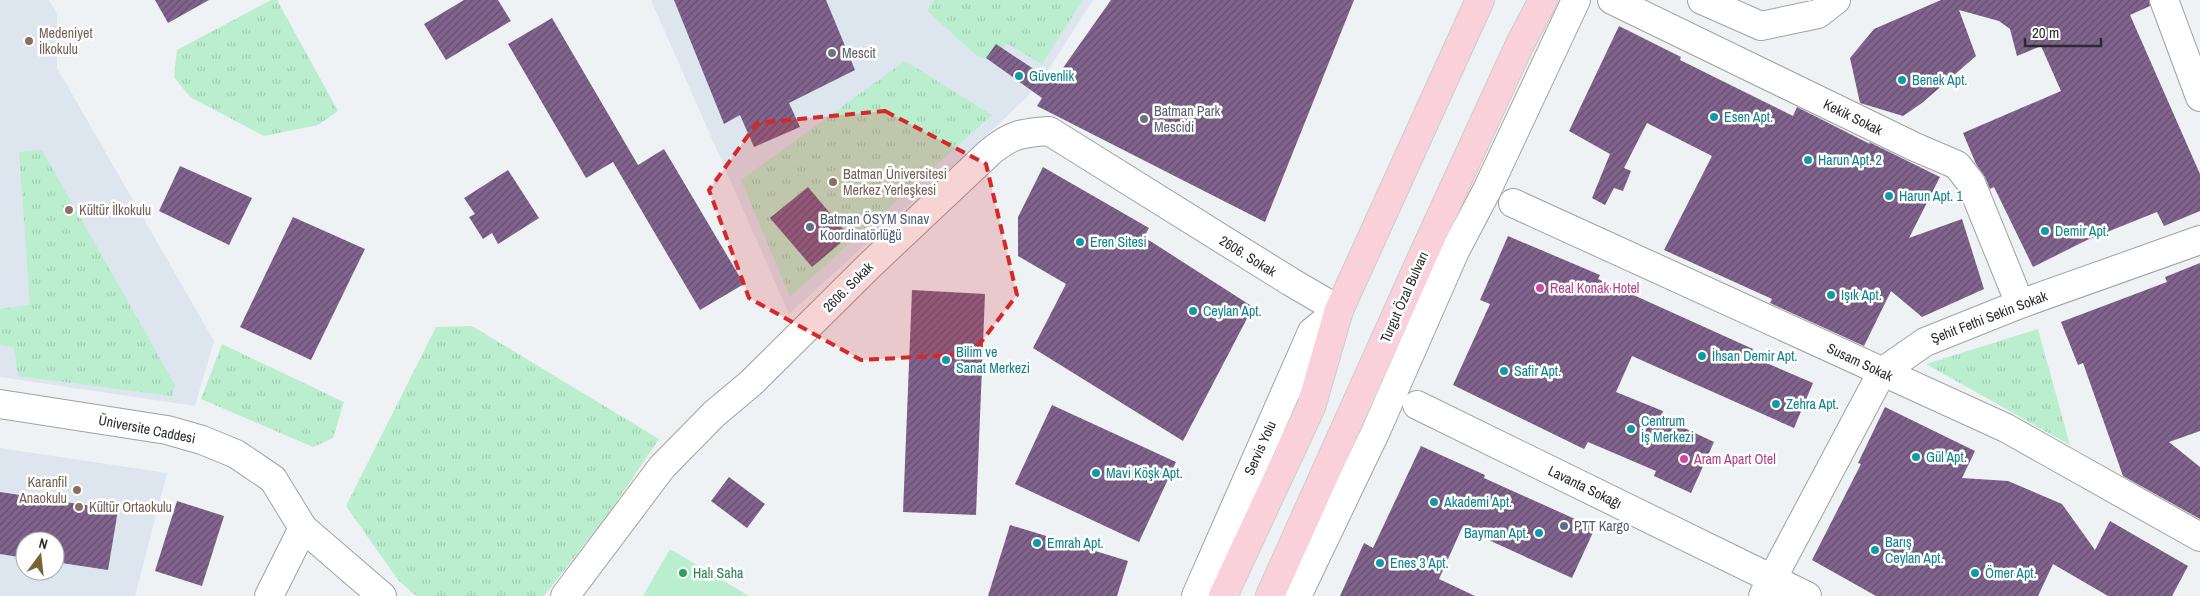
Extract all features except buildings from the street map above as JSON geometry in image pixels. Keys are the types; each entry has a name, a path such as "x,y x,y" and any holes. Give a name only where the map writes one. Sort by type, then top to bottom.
{"main road":[{"path":"1223,596 1311,407 1339,310 1480,0"},
{"name":"Turgut Özal Bulvarı","path":"1270,596 1424,253 1520,44 1543,0"}],"street":[{"path":"1297,596 1376,431 1454,251 1487,190 1576,0"},
{"name":"Kekik Sokak","path":"1612,0 1915,147 1957,165 1971,183 2020,304"},
{"path":"1702,0 1761,26 1818,14 1836,0"},
{"path":"2164,0 2200,97"},
{"name":"2606. Sokak","path":"565,596 662,467 714,414 751,383 869,266 1006,139 1025,132 1048,131 1339,310"},
{"name":"Susam Sokak","path":"1513,203 2006,428 2200,536"},
{"name":"Şehit Fethi Sekin Sokak","path":"1768,587 1882,372 1925,342 2020,304 2200,240"},
{"name":"Servis Yolu","path":"1196,596 1312,332 1339,310"},
{"name":"Üniversite Caddesi","path":"0,404 167,430 202,440 236,454 273,480 303,528 382,596"},
{"name":"Lavanta Sokağı","path":"1418,405 1768,587 1806,596"},
{"path":"269,596 303,528"}],"highlighted area":[{"path":"885,111 986,164 1017,295 972,354 861,360 749,298 709,190 757,123"}],"shaded area":[{"name":"Kültür İlkokulu","path":"0,0 49,0 57,14 57,68 214,341 195,406 0,377"},
{"name":"Batman Üniversitesi Merkez Yerleşkesi","path":"651,0 1093,0 1038,86 1001,122 789,314"},
{"name":"Kültür Ortaokulu","path":"0,448 167,473 135,596 0,596"}],"green space":[{"path":"271,0 277,0 338,111 318,125 264,136 190,97 174,77 177,50"},
{"path":"934,0 1083,0 1042,64 1006,43 995,61 977,56 927,11"},
{"path":"905,61 992,115 790,297 741,180"},
{"path":"42,150 175,385 172,396 18,376 14,347 0,345 0,309 30,305 19,152"},
{"path":"472,326 659,439 609,513 544,596 416,596 398,580 346,506 436,327"},
{"path":"2038,329 2070,445 1926,364"},
{"path":"222,344 344,402 333,438 313,447 201,399"},
{"name":"Halı Saha","path":"670,549 749,596 643,596"}],"place":[{"name":"Medeniyet İlkokulu","path":"29,41"},
{"name":"Mescit","path":"832,53"},
{"name":"Güvenlik","path":"1019,76"},
{"name":"Benek Apt.","path":"1902,80"},
{"name":"Esen Apt.","path":"1714,117"},
{"name":"Batman Park Mescidi","path":"1144,119"},
{"name":"Harun Apt. 2","path":"1808,160"},
{"name":"Batman Üniversitesi Merkez Yerleşkesi","path":"833,182"},
{"name":"Harun Apt. 1","path":"1889,196"},
{"name":"Kültür İlkokulu","path":"69,210"},
{"name":"Batman ÖSYM Sınav Koordinatörlüğü","path":"810,227"},
{"name":"Demir Apt.","path":"2045,231"},
{"name":"Eren Sitesi","path":"1080,242"},
{"name":"Real Konak Hotel","path":"1540,288"},
{"name":"Işık Apt.","path":"1831,295"},
{"name":"Ceylan Apt.","path":"1193,311"},
{"name":"İhsan Demir Apt.","path":"1702,356"},
{"name":"Bilim ve Sanat Merkezi","path":"946,360"},
{"name":"Safir Apt.","path":"1504,371"},
{"name":"Zehra Apt.","path":"1776,404"},
{"name":"Centrum İş Merkezi","path":"1631,429"},
{"name":"Gül Apt.","path":"1916,457"},
{"name":"Aram Apart Otel","path":"1684,459"},
{"name":"Mavi Köşk Apt.","path":"1096,473"},
{"name":"Karanfil Anaokulu","path":"77,490"},
{"name":"Akademi Apt.","path":"1434,502"},
{"name":"Kültür Ortaokulu","path":"79,507"},
{"name":"PTT Kargo","path":"1564,526"},
{"name":"Bayman Apt.","path":"1539,533"},
{"name":"Emrah Apt.","path":"1037,543"},
{"name":"Barış Ceylan Apt.","path":"1875,550"},
{"name":"Enes 3 Apt.","path":"1380,563"},
{"name":"Halı Saha","path":"683,573"},
{"name":"Ömer Apt.","path":"1975,573"}]}
